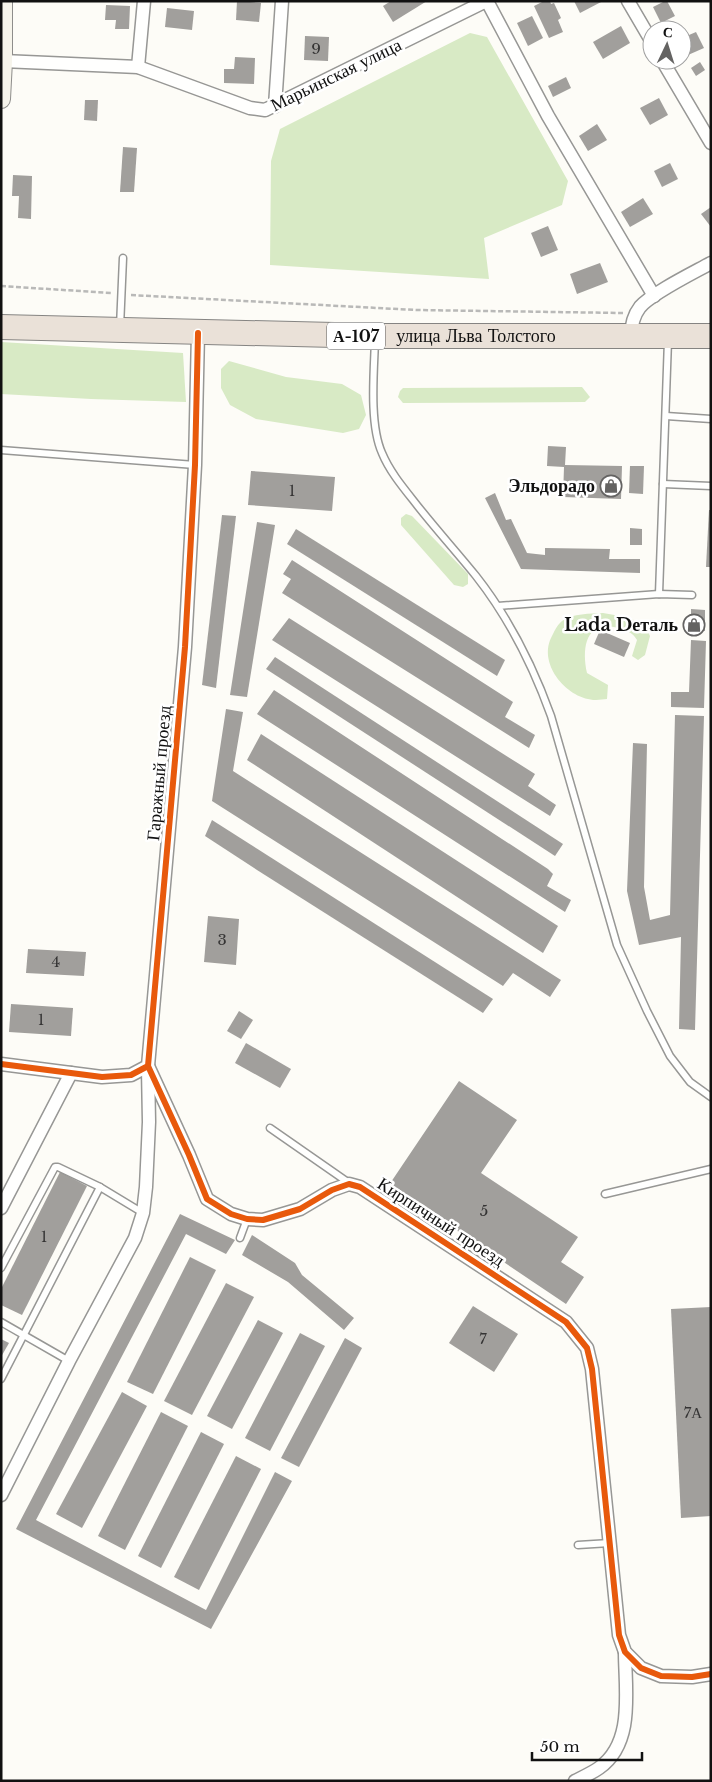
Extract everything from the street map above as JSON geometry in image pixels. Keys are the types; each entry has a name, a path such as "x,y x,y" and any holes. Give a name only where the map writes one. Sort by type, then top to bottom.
{"highway":[{"name":"улица Льва Толстого","path":"1,327 375,336 711,336"}],"street":[{"path":"1,98 4,61 3,1"},
{"path":"138,67 144,1"},
{"path":"275,106 282,1"},
{"path":"628,1 642,25"},
{"path":"481,2 654,296"},
{"name":"Марьинская улица","path":"4,61 138,67 250,108 265,110 481,2"},
{"path":"668,70 711,144"},
{"path":"631,336 631,326 640,308 654,296 711,263"},
{"name":"Гаражный проезд","path":"1,1495 69,1361 135,1238 143,1213 149,1122 148,1066 185,647 195,465 198,333"},
{"path":"1,1064 102,1077 130,1075 148,1066"},
{"name":"Кирпичный проезд","path":"148,1066 207,1199 231,1214 247,1219 263,1220 300,1209 332,1190 350,1184 360,1187 566,1322 587,1348 592,1369 619,1635 624,1652 626,1724 615,1751 600,1768 575,1781"},
{"path":"1,1208 71,1073"},
{"path":"624,1652 641,1668 661,1676 692,1677 711,1674"}],"lane":[{"path":"120,330 123,258"},
{"path":"375,336 373,401 381,452 396,478 498,606 518,640 538,680 551,716 617,945 670,1056 690,1082 711,1098"},
{"path":"659,594 668,336"},
{"path":"666,416 711,419"},
{"path":"1,450 195,465"},
{"path":"663,484 711,486"},
{"path":"498,606 659,594 692,595"},
{"path":"270,1128 350,1184"},
{"path":"1,1268 56,1167 100,1188 143,1213"},
{"path":"605,1194 711,1169"},
{"path":"1,1378 100,1188"},
{"path":"240,1238 247,1219"},
{"path":"1,1322 69,1361"},
{"path":"578,1545 610,1543"}],"path":[{"path":"1,286 416,310 637,313"}],"green space":[{"path":"470,33 487,37 568,181 562,205 484,238 489,279 270,265 271,161 280,129"},
{"path":"1,342 183,353 186,402 1,394"},
{"path":"229,361 286,377 342,384 361,395 366,415 359,429 343,433 256,419 230,405 221,388 221,369"},
{"path":"582,387 590,397 585,402 403,403 398,397 403,388"},
{"path":"406,514 412,516 468,574 468,584 463,587 454,585 401,525 401,518"},
{"path":"603,613 626,617 644,624 650,636 645,655 638,660 632,656 637,640 631,633 610,626 594,630 586,644 585,663 587,673 608,685 607,699 596,700 575,694 566,688 552,669 548,648 553,633 566,618 576,615"}],"building":[{"path":"237,1 261,3 259,22 236,20"},
{"path":"391,1 427,1 393,22 383,6"},
{"path":"544,1 550,1 551,4 554,3 561,18 558,20 563,32 549,38 534,6"},
{"path":"574,1 603,1 580,13"},
{"path":"667,1 675,16 667,20 660,20 653,7"},
{"path":"106,5 130,6 129,29 115,29 116,20 105,20"},
{"path":"167,8 194,11 192,30 165,27"},
{"path":"532,16 543,38 528,46 517,23"},
{"path":"621,26 630,43 603,59 593,42"},
{"path":"696,32 704,48 692,53 692,34"},
{"path":"305,36 329,37 328,61 304,60"},
{"path":"235,57 255,58 254,84 224,83 224,69 234,69"},
{"path":"700,62 705,70 696,76 692,67"},
{"path":"566,77 571,88 553,97 548,86"},
{"path":"659,98 668,115 650,125 640,108"},
{"path":"85,100 98,100 97,121 84,120"},
{"path":"597,124 607,140 588,151 579,136"},
{"path":"123,147 137,148 134,192 120,192"},
{"path":"670,163 678,179 662,187 654,171"},
{"path":"13,175 32,176 31,219 18,218 19,196 12,196"},
{"path":"643,198 653,214 630,227 621,212"},
{"path":"711,207 711,227 701,214"},
{"path":"548,226 558,250 541,257 531,233"},
{"path":"600,263 608,282 577,294 570,274"},
{"path":"548,446 566,447 565,465 622,466 621,499 563,497 564,467 547,466"},
{"path":"630,466 644,466 643,494 629,493"},
{"path":"251,471 335,477 332,511 248,505"},
{"path":"495,493 506,520 511,519 527,553 545,555 545,548 610,549 609,559 640,559 640,573 521,569 485,498"},
{"path":"709,510 711,510 711,567 706,567"},
{"path":"222,515 236,516 216,688 202,685"},
{"path":"257,522 275,525 247,697 230,695"},
{"path":"630,528 642,529 642,545 630,545"},
{"path":"296,529 505,660 497,676 287,544"},
{"path":"292,560 513,702 505,717 535,735 529,748 282,593 291,579 283,574"},
{"path":"691,609 705,610 705,631 691,631"},
{"path":"289,618 535,774 528,786 556,805 550,816 272,640"},
{"path":"600,630 630,643 624,657 594,644"},
{"path":"691,640 706,641 704,708 671,707 671,692 689,692"},
{"path":"275,657 563,844 555,856 266,669"},
{"path":"274,690 548,869 553,874 547,886 571,900 565,912 257,714"},
{"path":"226,709 243,712 233,771 561,980 550,997 513,973 503,986 212,801"},
{"path":"675,715 704,716 695,1030 679,1029 681,937 639,945 627,891 633,743 647,744 644,887 650,920 670,915"},
{"path":"261,734 558,926 543,953 247,760"},
{"path":"212,820 493,999 483,1013 257,870 205,836"},
{"path":"208,916 239,919 236,965 204,962"},
{"path":"28,949 86,952 84,976 26,973"},
{"path":"11,1004 73,1008 71,1036 9,1032"},
{"path":"239,1011 253,1020 241,1039 227,1031"},
{"path":"246,1043 291,1069 280,1088 235,1063"},
{"path":"459,1081 517,1120 481,1173 578,1237 561,1262 584,1277 566,1304 389,1185"},
{"path":"60,1172 87,1186 22,1315 1,1305 1,1289"},
{"path":"180,1214 235,1240 226,1254 186,1234 36,1520 206,1610 275,1472 292,1481 211,1629 16,1529"},
{"path":"252,1235 295,1263 302,1275 354,1318 344,1330 288,1282 242,1255"},
{"path":"190,1257 216,1270 153,1394 127,1382"},
{"path":"226,1283 254,1297 192,1415 164,1401"},
{"path":"473,1306 518,1334 494,1372 449,1343"},
{"path":"711,1307 711,1516 681,1518 671,1309"},
{"path":"258,1320 283,1333 232,1429 207,1416"},
{"path":"300,1333 325,1346 270,1451 245,1438"},
{"path":"345,1338 362,1348 299,1467 281,1458"},
{"path":"1,1339 9,1343 1,1357"},
{"path":"122,1392 147,1406 82,1528 56,1514"},
{"path":"161,1412 188,1426 125,1550 98,1536"},
{"path":"201,1432 224,1444 161,1568 138,1556"},
{"path":"236,1456 261,1469 199,1590 174,1577"}],"cycle path":[{"path":"1,1064 102,1077 131,1075 148,1066 185,647 195,465 198,333"},
{"path":"148,1066 207,1199 231,1214 247,1219 263,1220 300,1209 332,1190 349,1184 360,1187 566,1322 587,1348 592,1369 619,1635 625,1652 641,1668 661,1676 692,1677 711,1674"}],"place":[{"name":"Эльдорадо","path":"611,486"},
{"name":"Lada Dеталь","path":"694,625"}]}
